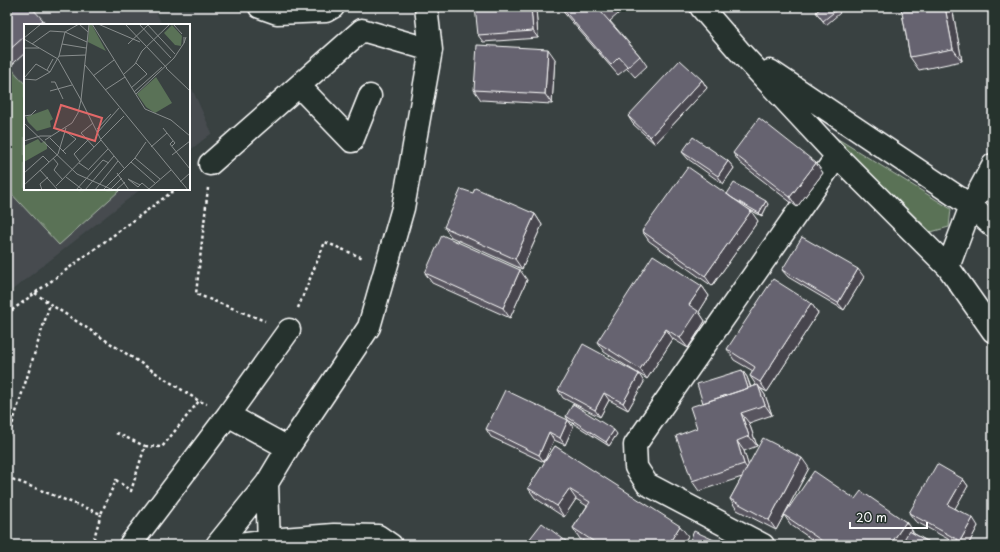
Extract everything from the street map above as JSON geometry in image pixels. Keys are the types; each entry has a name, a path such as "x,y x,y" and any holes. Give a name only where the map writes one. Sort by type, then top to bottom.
{"street":[{"path":"260,7 277,13 326,11 333,7"},
{"path":"217,545 267,483 288,448 369,327 403,208 431,50 426,7"},
{"path":"701,7 739,51 837,156 948,267 993,331"},
{"path":"210,164 362,30 431,50"},
{"path":"739,51 972,206 993,226"},
{"path":"299,86 352,141 370,96"},
{"path":"762,545 647,484 636,467 635,444 837,156"},
{"path":"948,267 972,206 993,165"},
{"path":"130,545 228,415 280,327"},
{"path":"228,415 288,448"},
{"path":"267,483 269,543"},
{"path":"232,545 269,543 334,536 378,536 391,545"}],"path":[{"path":"210,164 196,294 280,327"},
{"path":"7,314 175,190"},
{"path":"35,293 199,401 212,405 228,415"},
{"path":"7,441 50,304"},
{"path":"116,433 145,446 162,447 199,401"},
{"path":"92,545 102,514 116,480 131,491 145,446"},
{"path":"7,477 102,514"}],"shaded area":[{"path":"7,7 154,7 162,24 24,24 24,190 140,190 7,294"},
{"path":"190,84 212,133 190,150"}],"green space":[{"path":"11,68 24,83 24,190 119,191 59,245 7,189 7,72"},
{"path":"830,134 951,209 949,227 931,232"}],"building":[{"path":"7,7 31,7 43,20 38,24 24,24 24,37 7,52"},
{"path":"475,7 531,7 533,31 478,35"},
{"path":"561,7 607,7 601,12 640,56 628,67 619,57 611,65"},
{"path":"822,7 836,7 838,9 823,21 816,12"},
{"path":"901,7 945,7 953,49 910,57"},
{"path":"477,45 548,49 545,94 474,90"},
{"path":"680,60 702,80 650,137 628,116"},
{"path":"759,118 816,163 790,197 733,153"},
{"path":"693,137 728,161 718,176 682,152"},
{"path":"688,167 751,211 705,276 642,231"},
{"path":"734,183 766,201 759,213 727,194"},
{"path":"475,188 535,214 515,259 444,227 461,189 473,193"},
{"path":"442,235 520,270 503,308 425,273"},
{"path":"802,237 858,269 838,303 782,270"},
{"path":"653,255 702,286 689,305 698,311 680,338 666,329 640,369 597,342"},
{"path":"773,279 811,303 760,382 750,376 755,367 727,349"},
{"path":"583,344 639,374 623,403 604,393 595,410 558,390"},
{"path":"742,370 748,388 703,403 697,384"},
{"path":"758,385 765,405 741,413 749,436 737,441 744,464 692,481 676,436 697,428 690,407"},
{"path":"505,390 568,420 560,438 549,432 539,455 486,429"},
{"path":"573,404 614,430 606,442 566,416"},
{"path":"763,438 802,458 769,520 730,499"},
{"path":"555,446 680,526 668,545 599,545 573,528 590,502 569,489 557,506 528,488"},
{"path":"937,464 963,479 948,505 973,518 960,541 909,513"},
{"path":"814,471 855,499 861,491 906,522 890,545 828,545 784,515"},
{"path":"542,523 571,545 525,545"},
{"path":"694,531 725,545 688,545"},
{"path":"909,531 934,545 901,545"}]}
